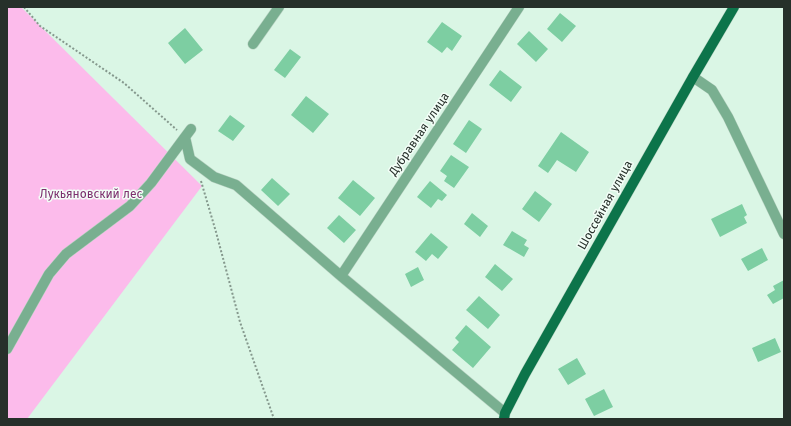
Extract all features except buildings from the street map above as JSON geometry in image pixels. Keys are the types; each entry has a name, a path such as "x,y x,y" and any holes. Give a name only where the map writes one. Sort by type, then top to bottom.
{"main road":[{"name":"Шоссейная улица","path":"504,416 525,374 693,76 734,7"}],"street":[{"path":"253,44 279,7"},
{"name":"Дубравная улица","path":"341,276 519,7"},
{"path":"693,76 712,90 728,117 784,234"},
{"path":"188,133 190,159 214,177 236,185 504,416"},
{"path":"7,349 49,274 66,254 130,206 151,183 188,133"}],"path":[{"path":"24,7 40,26 124,83 188,133"},
{"path":"196,164 240,322 274,419"}],"green space":[{"name":"Лукьяновский лес","path":"7,7 21,7 202,186 27,419 7,419"}]}
